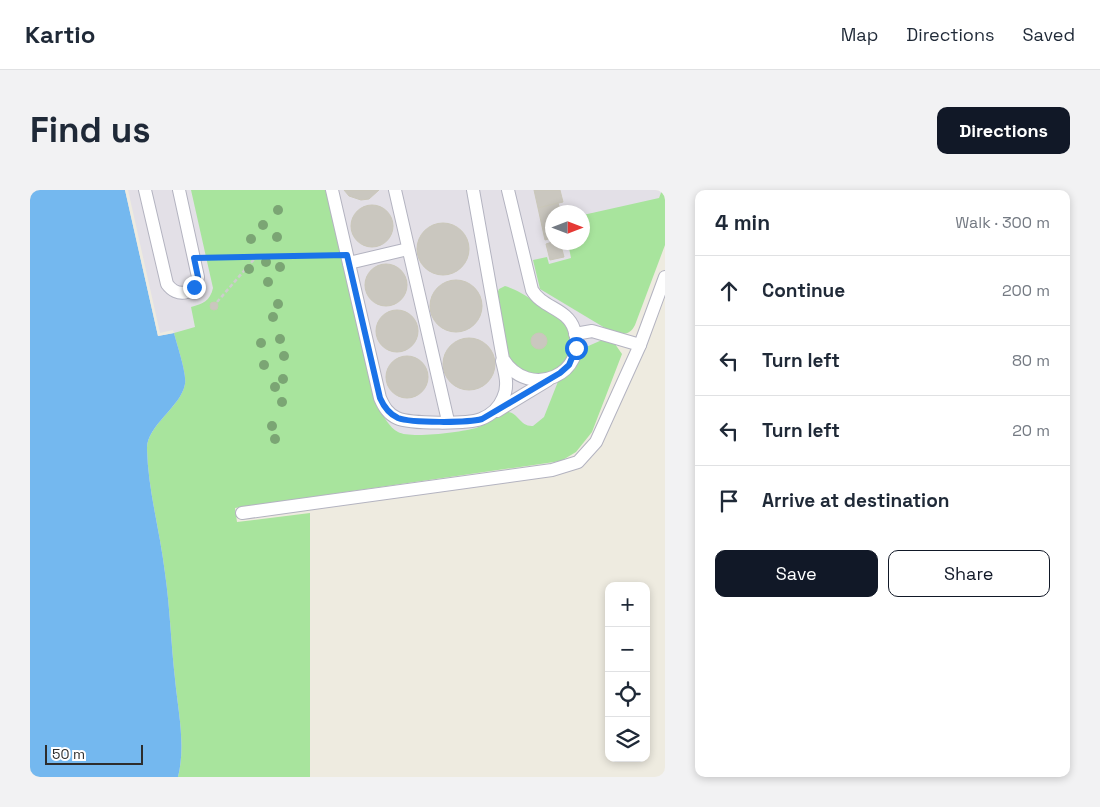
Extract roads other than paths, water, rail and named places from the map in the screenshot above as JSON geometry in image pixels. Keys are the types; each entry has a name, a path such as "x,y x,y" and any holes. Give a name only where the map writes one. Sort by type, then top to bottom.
{"lane":[{"path":"145,190 165,279 174,292 185,293 194,287 198,277 179,190"},
{"path":"332,190 380,398 384,407 400,419 448,421 476,421 492,413 565,369 572,360 576,348 575,334 568,317 537,296 532,290 508,190"},
{"path":"395,190 448,421"},
{"path":"472,190 506,387 503,398 492,413"},
{"path":"348,259 408,249"},
{"path":"242,513 570,466 585,456 596,442 640,346 665,277"},
{"path":"575,334 592,331 640,346"},
{"path":"499,348 506,365 520,376 537,381 555,376"}],"water":[{"path":"30,190 125,190 158,336 174,333 185,373 185,384 182,392 152,432 147,449 150,480 167,586 181,728 181,753 178,777 30,777"}]}
